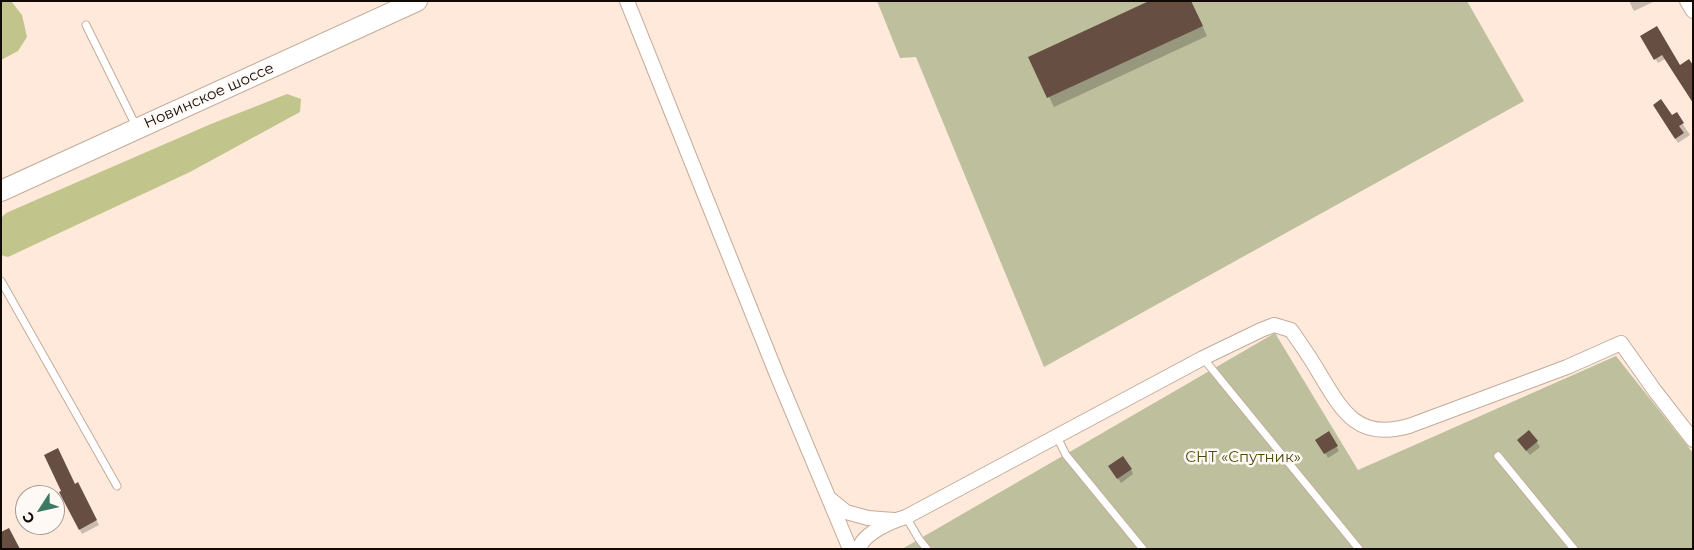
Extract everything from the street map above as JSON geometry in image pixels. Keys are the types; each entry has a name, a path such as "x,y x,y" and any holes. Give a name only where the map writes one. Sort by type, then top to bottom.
{"main road":[{"name":"Новинское шоссе","path":"1,191 417,1"}],"street":[{"path":"628,1 777,375 850,549"},
{"path":"1687,1 1693,11"},
{"path":"859,549 860,545 874,531 1057,437 1204,358 1261,330 1274,326 1290,330 1335,399 1351,419 1365,427 1380,431 1395,430 1409,426 1568,367 1621,343 1693,440"},
{"path":"829,498 846,512 868,518 900,519"}],"lane":[{"path":"86,25 137,128"},
{"path":"1,281 117,486"},
{"path":"1204,358 1359,549"},
{"path":"1057,437 1066,454 1143,549"},
{"path":"1498,456 1574,549"},
{"path":"900,519 927,549"}],"green space":[{"path":"1,1 11,1 22,15 27,37 18,51 1,60"},
{"path":"877,1 1467,1 1524,101 1044,367 916,57 900,58"},
{"path":"287,94 301,99 300,112 190,172 8,257 1,255 1,218 6,213 211,124"},
{"name":"СНТ «Спутник»","path":"1275,333 1358,470 1616,356 1693,453 1693,549 902,549"}],"building":[{"path":"1149,1 1191,1 1203,26 1047,98 1028,57"},
{"path":"1657,26 1680,65 1689,59 1693,65 1693,103 1662,55 1654,60 1640,36"},
{"path":"1661,99 1672,115 1677,112 1684,123 1679,126 1684,133 1675,139 1653,105"},
{"path":"1529,430 1538,441 1526,451 1517,440"},
{"path":"1329,431 1338,446 1324,454 1315,440"},
{"path":"58,448 75,484 78,482 97,520 79,530 65,503 65,485 58,485 44,455"},
{"path":"1123,456 1132,469 1117,479 1108,466"},
{"path":"9,528 20,549 1,549 1,532"}]}
